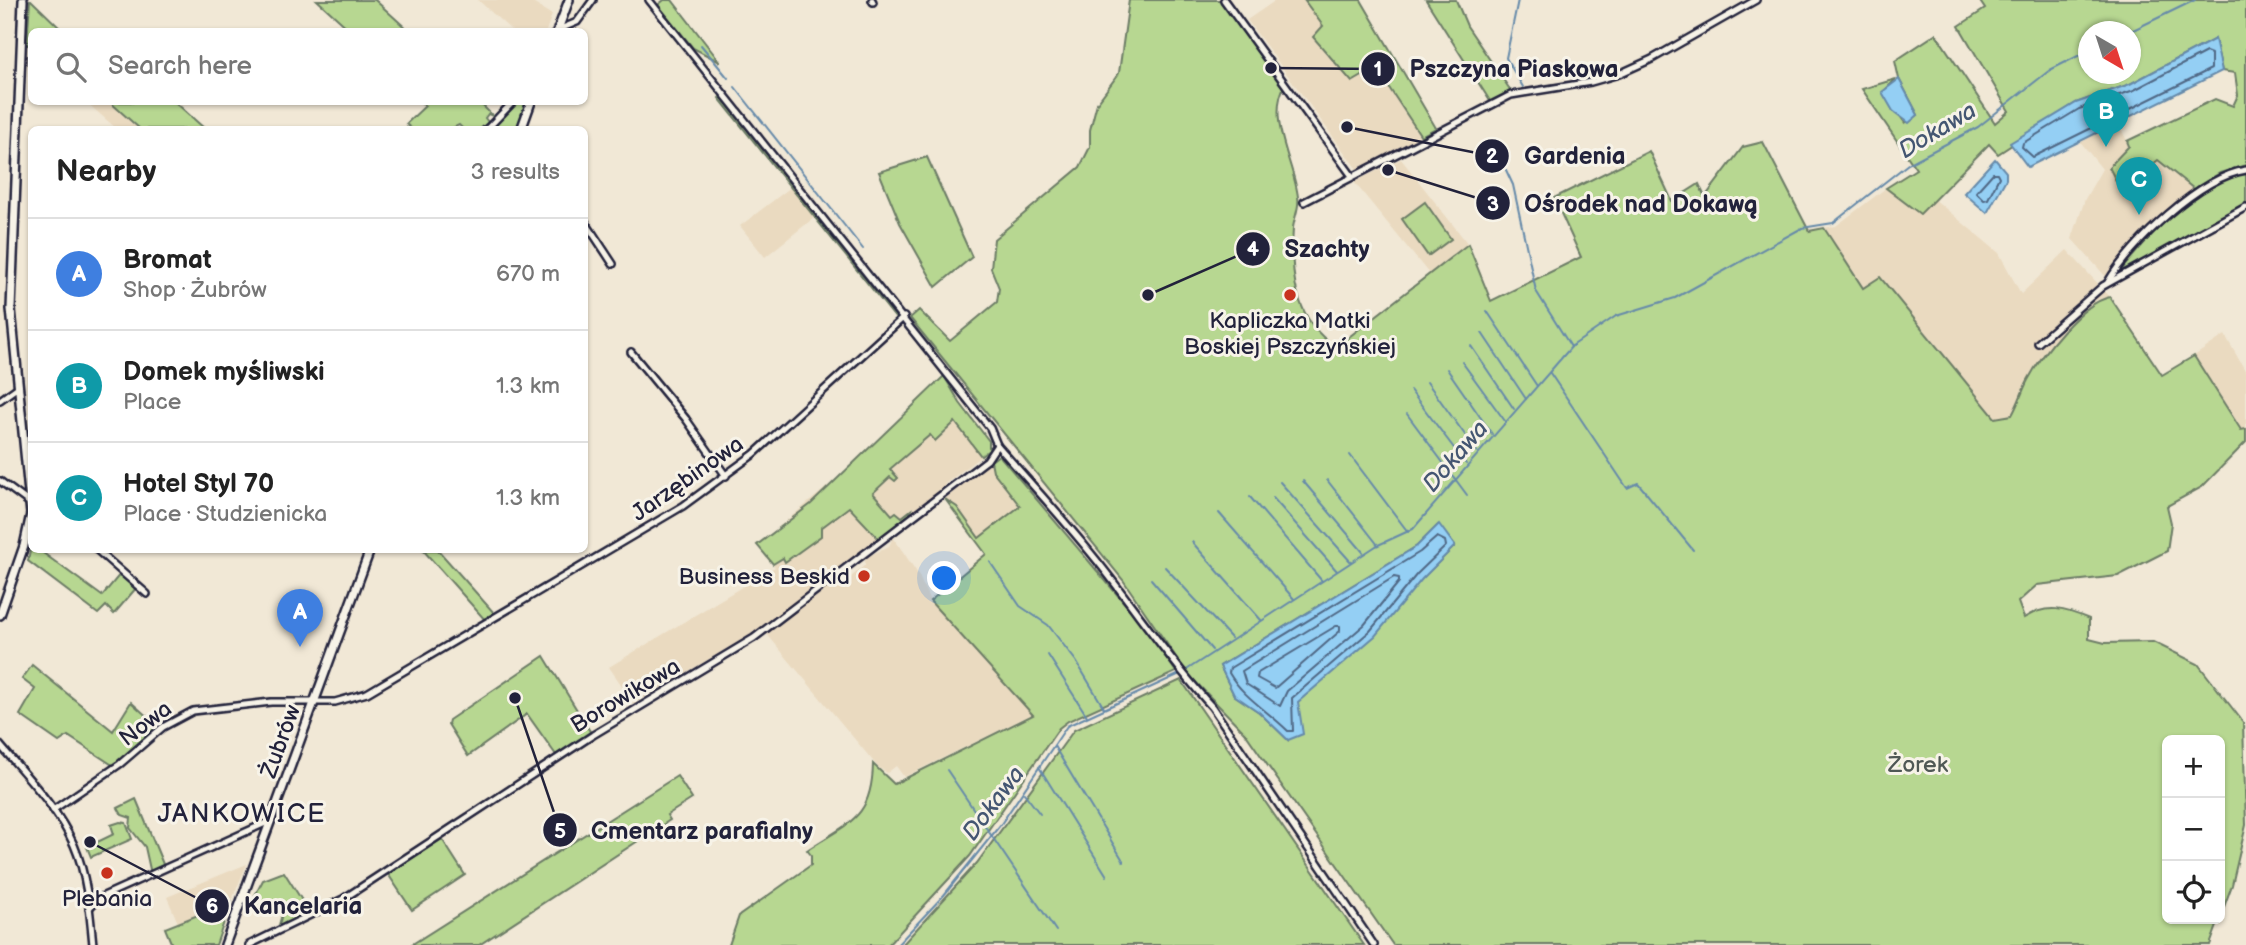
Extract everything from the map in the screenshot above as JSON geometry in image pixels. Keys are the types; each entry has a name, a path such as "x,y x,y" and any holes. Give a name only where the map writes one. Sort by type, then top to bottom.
{"street":[{"path":"23,0 10,309 28,477"},
{"path":"558,28 569,0"},
{"path":"568,28 572,27 593,0"},
{"path":"649,0 904,317 990,429 997,445 1101,565 1163,644 1184,678 1212,706 1374,945"},
{"path":"1224,0 1352,176"},
{"path":"1304,202 1511,95 1591,82 1619,74 1652,59 1756,0"},
{"path":"490,126 510,105"},
{"path":"524,126 530,105"},
{"path":"2038,343 2107,284 2132,253 2195,192 2226,175 2246,170"},
{"path":"2107,284 2246,207"},
{"path":"588,226 613,264"},
{"name":"Jarzębinowa","path":"314,701 351,699 367,692 656,523 726,475 904,317"},
{"path":"631,352 686,419 726,475"},
{"path":"0,400 18,387"},
{"name":"Borowikowa","path":"249,945 343,899 593,735 754,638 980,466 991,457 997,445"},
{"path":"0,481 28,502"},
{"path":"0,615 28,527"},
{"path":"100,553 147,594"},
{"name":"Żubrów","path":"225,945 369,553"},
{"name":"Nowa","path":"53,810 102,778 178,717 193,711 226,706 314,701"},
{"path":"0,745 53,810 76,848 89,908 93,945"},
{"path":"89,908 99,898 270,821"}],"shaded area":[{"path":"478,0 528,0 552,15 547,28 509,28"},
{"path":"1276,0 1304,0 1323,26 1313,37 1352,82 1376,68 1421,136 1359,172 1247,20"},
{"path":"89,105 113,105 138,126 114,126"},
{"path":"2117,121 2129,145 2120,191 2158,160 2194,189 2107,278 2072,239 2085,199 2102,169 2079,140"},
{"path":"1401,159 1468,244 1430,275 1354,182"},
{"path":"791,187 815,217 765,257 740,226"},
{"path":"1886,188 1920,213 1934,199 1999,253 2021,294 2067,250 2110,297 2097,300 2026,382 2012,415 1995,418 1880,277 1864,288 1824,228 1836,226"},
{"path":"2225,335 2246,372 2246,429 2242,430 2194,356"},
{"path":"960,403 989,441 989,450 945,484 942,491 921,508 752,634 634,703 609,667 775,567 757,545 845,472"},
{"path":"999,455 1041,509 986,554 945,499"},
{"path":"893,537 918,574 930,601 952,618 1033,714 904,777 896,766 887,773 878,767 766,633 833,582 844,583 865,565 865,558 889,546"},
{"path":"247,864 231,902 178,923 167,897"}],"green space":[{"path":"31,0 60,28 28,28"},
{"path":"317,0 375,0 406,28 348,28"},
{"path":"664,0 672,0 720,62 693,48 658,5"},
{"name":"Żorek","path":"1129,0 1225,0 1286,83 1278,110 1298,201 1292,245 1294,279 1304,310 1312,324 1336,347 1468,244 1491,301 1581,257 1554,198 1649,151 1672,201 1699,184 1705,197 1743,147 1763,142 1809,231 1824,228 1863,288 1880,277 1995,418 2012,415 2034,369 2063,331 2087,309 2110,297 2162,375 2194,356 2241,430 2246,429 2246,442 2202,487 2167,506 2171,523 2167,551 2118,576 2037,585 2018,602 2024,618 2041,610 2064,610 2089,619 2089,639 2105,643 2153,642 2198,664 2243,722 2246,825 2225,904 2225,735 2162,735 2162,924 2218,924 2210,945 1393,945 1245,733 1187,673 1123,580 910,318 919,310 950,341 997,302 999,288 991,268 994,239 1080,167 1090,147 1090,130 1097,103 1119,73","holes":["1438,525 1455,546 1297,702 1288,740 1259,712 1234,695 1220,666 1417,546"]},
{"path":"1304,0 1361,0 1436,128 1421,136 1376,68 1352,82 1313,37 1323,26"},
{"path":"1426,0 1456,0 1467,26 1511,91 1490,101"},
{"path":"1979,0 2246,0 2246,165 2220,173 2194,189 2158,160 2121,191 2109,167 2129,146 2127,141 2215,99 2233,106 2238,95 2235,73 2222,71 2215,39 2141,78 2141,21 2078,21 2078,84 2130,84 2076,103 1998,154 1989,144 1920,214 1886,188 1916,169 1862,89 1896,79 1883,92 1905,123 1918,115 1899,79 1895,61 1936,34 1995,123 2009,111 1959,26 1985,9"},
{"path":"721,96 900,316 897,320 719,98"},
{"path":"113,105 178,105 202,126 137,126"},
{"path":"482,105 493,116 488,114 485,118 488,122 483,126 406,124 425,106"},
{"path":"514,105 527,105 518,126 495,126"},
{"path":"927,157 972,257 936,287 900,223 879,172"},
{"path":"2246,174 2246,205 2117,275 2174,212 2210,186 2228,177"},
{"path":"1425,202 1451,239 1428,256 1402,219"},
{"path":"944,376 960,403 989,441 989,450 981,456 955,422 935,441 930,435 890,469 898,478 895,481 890,477 873,493 892,515 896,512 902,517 911,510 909,517 879,539 849,507 821,528 821,536 785,562 783,558 773,564 757,545 811,504"},
{"path":"999,455 1148,631 1176,672 1068,721 1059,728 970,856 888,945 729,945 739,916 811,865 811,855 807,850 846,825 863,808 872,782 873,764 894,784 1033,715 930,601 986,554 945,499 957,507 979,538 1020,506 993,471 991,461"},
{"path":"30,553 43,553 102,596 121,573 137,587 114,614 106,606 98,614 28,561"},
{"path":"426,553 441,553 495,614 485,620"},
{"path":"544,656 591,733 556,755 527,714 468,756 448,724 449,720"},
{"path":"32,665 113,731 131,702 160,728 114,766 68,736 59,742 20,715 35,689 22,679"},
{"path":"1181,680 1364,945 902,945 977,863 1074,730"},
{"path":"677,776 692,799 667,815 670,820 479,945 411,945"},
{"path":"136,799 165,869 151,874 145,847 130,828 131,818 122,815 118,808"},
{"path":"126,823 132,839 91,857 87,847 114,834 111,825"},
{"path":"442,839 465,875 412,910 388,874"},
{"path":"284,872 310,913 278,929 282,914 251,903 263,880"},
{"path":"231,902 216,945 172,945 165,928"}],"water":[{"path":"2215,39 2222,71 2028,167 2010,143 2076,103 2130,84 2141,84 2141,78"},
{"path":"1899,79 1918,115 1909,123 1893,111 1882,92"},
{"path":"1995,159 2006,172 2006,179 1987,213 1964,193"},
{"path":"1439,524 1455,546 1422,579 1375,636 1298,702 1303,734 1288,740 1259,712 1234,695 1220,666 1417,546"}],"waterway":[{"path":"1518,0 1506,58 1523,87"},
{"name":"Dokawa","path":"2141,26 2195,0"},
{"path":"701,45 728,78"},
{"name":"Dokawa","path":"1185,671 1376,546 1413,529 1572,346 1616,316 1675,298 1802,228 1833,223 1908,164 1978,127 2050,70 2078,56"},
{"path":"735,87 863,249"},
{"path":"1501,148 1499,155 1513,185 1536,291 1571,347"},
{"path":"1487,311 1537,386"},
{"path":"1482,333 1526,399"},
{"path":"1471,346 1514,409"},
{"path":"1462,362 1505,421"},
{"path":"1447,369 1492,434"},
{"path":"1550,373 1627,488 1638,483 1693,550"},
{"path":"1427,382 1478,453"},
{"path":"1410,390 1466,464"},
{"path":"1407,414 1467,495"},
{"path":"1350,455 1408,532"},
{"path":"1327,480 1378,545"},
{"path":"1303,481 1363,552"},
{"path":"1280,482 1351,562"},
{"path":"1250,497 1322,581"},
{"path":"1273,498 1337,571"},
{"path":"1219,513 1294,599"},
{"path":"1192,542 1261,620"},
{"path":"990,562 1020,606 1048,625 1076,661 1104,708"},
{"path":"1165,567 1231,638"},
{"path":"1151,579 1212,650"},
{"path":"1048,655 1087,716"},
{"name":"Dokawa","path":"897,945 944,895 1001,824 1067,726 1180,674"},
{"path":"1054,746 1124,862"},
{"path":"1039,767 1107,876"},
{"path":"947,770 1056,931"},
{"path":"1024,793 1040,814"}],"place":[{"name":"Pszczyna Piaskowa","path":"1271,68"},
{"name":"Gardenia","path":"1347,127"},
{"name":"Domek myśliwski","path":"2106,147"},
{"name":"Ośrodek nad Dokawą","path":"1388,170"},
{"name":"Hotel Styl 70","path":"2139,215"},
{"name":"Szachty","path":"1148,295"},
{"name":"Kapliczka Matki Boskiej Pszczyńskiej","path":"1290,295"},
{"name":"Business Beskid","path":"864,576"},
{"name":"Bromat","path":"300,647"},
{"name":"Cmentarz parafialny","path":"515,698"},
{"name":"Kancelaria","path":"90,842"},
{"name":"Plebania","path":"107,873"}],"district":[{"name":"JANKOWICE","path":"242,813"}]}
